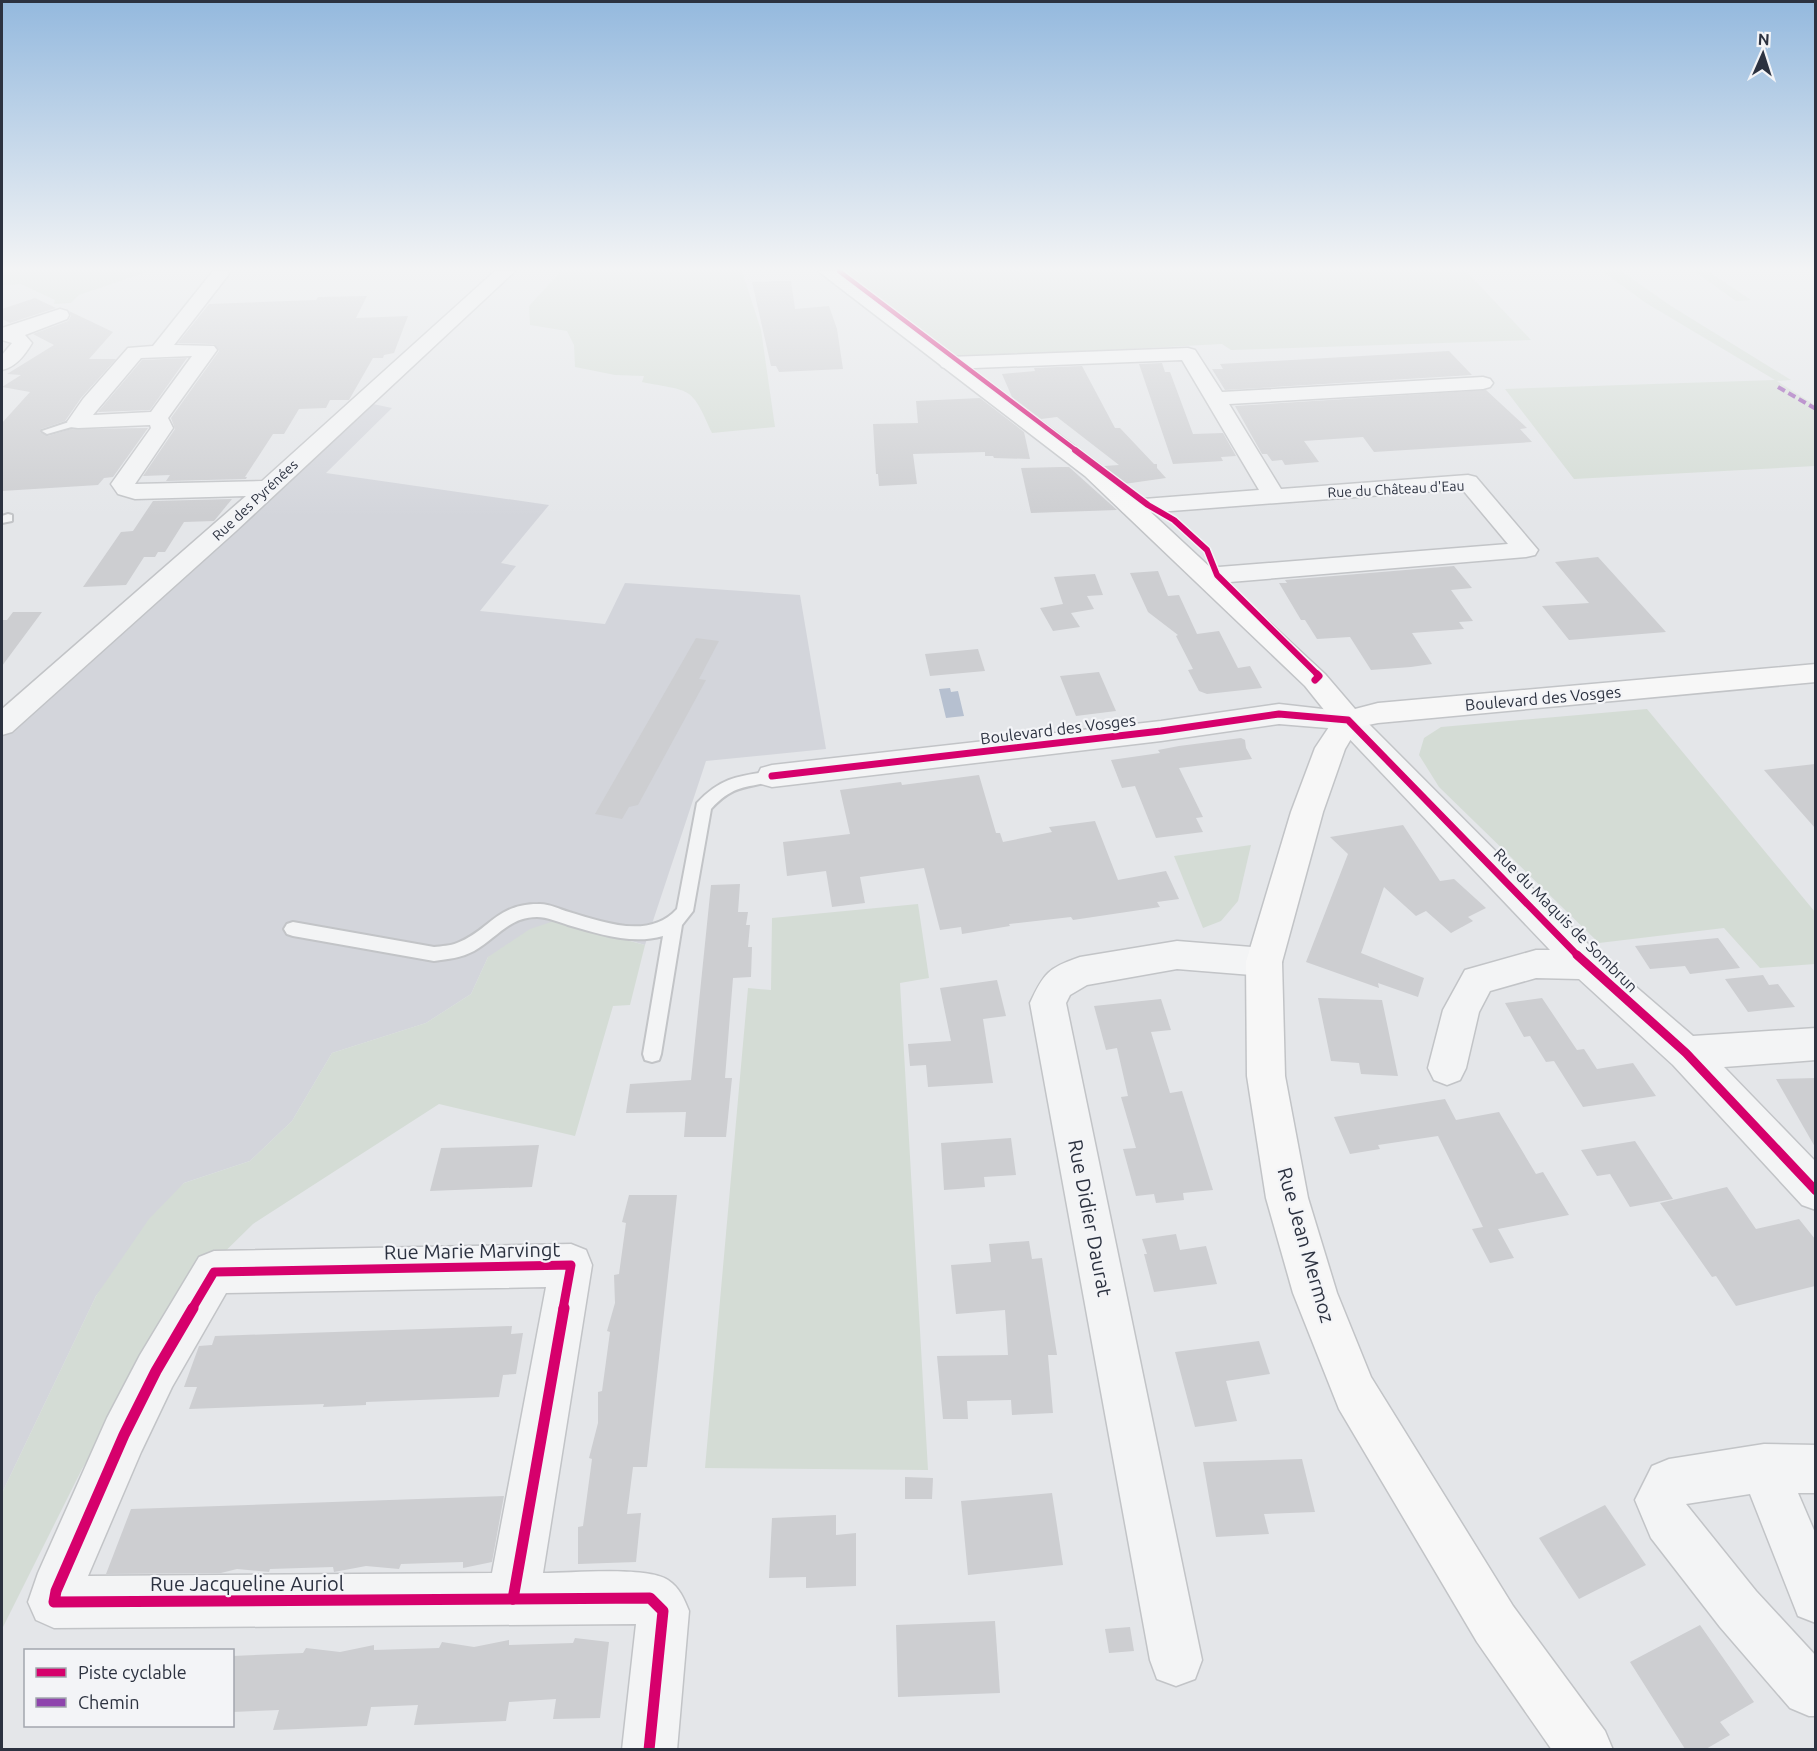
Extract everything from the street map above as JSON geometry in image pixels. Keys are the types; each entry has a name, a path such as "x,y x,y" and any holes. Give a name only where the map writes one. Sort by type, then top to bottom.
{"main road":[{"path":"935,353 1093,471 1315,680 1348,720"},
{"name":"Boulevard des Vosges","path":"1348,720 1378,713 1815,673"},
{"name":"Rue Jean Mermoz","path":"1348,720 1330,748 1307,812 1264,962 1266,1076 1287,1198 1315,1293 1355,1393 1495,1624 1586,1749"}],"street":[{"path":"2,364 16,353"},
{"path":"78,422 90,403 134,353"},
{"path":"157,418 205,353"},
{"name":"Rue des Pyrénées","path":"2,725 416,353"},
{"path":"949,363 1188,354 1274,496"},
{"path":"1215,399 1483,383"},
{"path":"157,418 162,428 123,484 126,489 135,492 267,488"},
{"path":"78,422 157,418"},
{"name":"Rue du Château d'Eau","path":"1131,507 1468,482 1526,549 1206,576"},
{"name":"Boulevard des Vosges","path":"772,776 1138,734 1279,714 1348,720"},
{"name":"Rue du Maquis de Sombrun","path":"1348,720 1587,965 1686,1053 1815,1191"},
{"name":"Rue Didier Daurat","path":"1176,1660 1048,1003 1057,985 1080,972 1177,955 1264,962"},
{"path":"1447,1068 1461,1010 1478,980 1536,964 1587,965"},
{"path":"1686,1053 1815,1044"},
{"name":"Rue Marie Marvingt","path":"214,1272 571,1265 513,1599"},
{"name":"Rue Jacqueline Auriol","path":"214,1272 156,1371 124,1435 56,1590 54,1602 650,1598 663,1611 648,1749"},
{"path":"1764,1468 1815,1598"},
{"path":"1815,1469 1764,1468 1669,1484 1659,1500 1668,1521 1738,1609 1809,1689 1815,1689"}],"lane":[{"path":"47,431 78,422"},
{"path":"293,929 434,954 454,952 472,943 508,915 527,910 541,910 631,933 658,931 674,923 685,911 703,807 715,794 732,783 772,776"},
{"path":"652,1054 674,923"}],"shaded area":[{"path":"574,353 764,353 775,427 712,433 699,406 688,393 671,387 642,382 644,376 615,375 575,367"},
{"path":"951,353 1058,353 958,358"},
{"path":"1729,353 1747,353 1791,380 1777,381 1815,405 1815,466 1574,479 1505,389 1775,380"},
{"path":"373,404 392,408 326,473 549,505 501,563 516,566 480,611 605,624 625,583 800,595 826,749 706,761 645,945 608,934 488,957 471,994 426,1023 332,1053 292,1121 250,1161 184,1183 96,1296 2,1493 2,735"},
{"path":"1647,709 1815,912 1815,964 1760,968 1724,928 1599,943 1439,787 1419,755 1424,738 1441,727"},
{"path":"1251,845 1238,901 1221,921 1203,928 1174,856"},
{"path":"918,904 929,978 900,983 928,1470 705,1468 748,988 771,990 772,918"},
{"path":"554,921 645,945 630,1005 613,1006 575,1136 439,1104 253,1224 198,1278 82,1469 2,1629 2,1493 96,1296 149,1219 184,1183 250,1161 292,1121 332,1053 426,1023 471,994 488,957 530,929"}],"water":[{"path":"950,688 951,692 958,691 964,716 946,718 939,689"}],"building":[{"path":"41,353 95,353 89,359 116,359 81,398 65,421 41,429 40,432 48,436 71,429 148,428 113,477 104,478 98,485 2,491 2,423 30,392 2,387 21,375 7,374"},
{"path":"218,353 394,353 384,355 383,358 373,358 349,400 330,400 326,408 299,409 284,434 273,434 245,477 246,479 166,481 170,475 143,476 175,429 171,418"},
{"path":"768,353 841,353 843,369 779,372 776,366 771,366"},
{"path":"1451,353 1472,375 1225,390 1212,369 1223,369 1220,364"},
{"path":"187,358 150,410 98,412 142,360"},
{"path":"1162,363 1165,372 1170,372 1193,434 1223,433 1236,456 1221,457 1223,461 1173,464 1139,364"},
{"path":"1082,366 1115,428 1120,428 1154,464 1157,464 1157,468 1166,478 1124,484 1104,466 1119,465 1057,417 1041,419 1012,397 1002,374 1035,371 1034,368"},
{"path":"1486,390 1527,428 1520,429 1532,442 1374,452 1363,437 1304,441 1319,462 1285,465 1282,460 1272,461 1267,454 1262,454 1235,406"},
{"path":"980,398 1024,432 1030,459 994,458 985,456 985,452 913,454 917,484 879,486 878,474 876,474 873,424 918,423 916,401"},
{"path":"1069,467 1117,510 1031,513 1021,468"},
{"path":"232,499 214,521 184,522 165,552 158,552 155,557 144,557 126,585 83,587 121,532 133,531 153,501"},
{"path":"1598,557 1666,632 1569,640 1542,606 1589,603 1555,562"},
{"path":"1454,566 1472,588 1451,590 1473,621 1459,622 1464,629 1412,633 1432,664 1411,667 1371,670 1350,637 1317,639 1305,620 1301,620 1279,583 1287,583 1285,580"},
{"path":"1158,571 1168,596 1179,595 1197,634 1219,631 1238,668 1250,666 1262,688 1207,694 1199,691 1188,670 1193,669 1176,636 1178,635 1148,612 1130,573"},
{"path":"1095,574 1103,595 1087,596 1094,609 1071,613 1080,627 1053,631 1040,608 1063,604 1054,577"},
{"path":"13,612 42,612 2,666 2,620 7,620"},
{"path":"696,638 719,641 699,679 706,680 638,805 629,807 622,819 595,814"},
{"path":"978,649 985,671 930,676 925,654"},
{"path":"1099,672 1116,711 1076,716 1060,676"},
{"path":"1241,738 1245,740 1246,748 1252,759 1179,768 1203,817 1196,818 1203,832 1156,838 1135,786 1122,788 1111,760 1160,753 1158,750 1179,746"},
{"path":"1815,764 1815,828 1764,770"},
{"path":"979,775 996,833 1000,833 1003,842 1052,832 1049,827 1095,821 1118,880 1166,871 1179,899 1157,902 1160,907 1073,920 1071,917 1009,924 1010,926 962,934 961,927 940,930 924,868 860,877 865,903 832,907 826,871 787,876 783,842 850,834 840,790"},
{"path":"1403,825 1440,881 1454,879 1486,908 1468,917 1473,921 1451,933 1426,911 1416,916 1384,887 1361,953 1424,978 1418,997 1378,983 1379,988 1306,962 1348,854 1330,837"},
{"path":"740,884 738,912 748,912 746,925 750,925 748,947 752,947 751,977 733,978 725,1078 732,1078 726,1137 684,1137 686,1112 626,1113 630,1084 691,1080 711,885"},
{"path":"1718,938 1740,968 1690,974 1685,966 1650,969 1635,946"},
{"path":"1763,975 1769,985 1778,984 1795,1007 1748,1012 1725,979"},
{"path":"997,980 1006,1016 983,1019 993,1083 928,1087 926,1065 910,1066 908,1044 951,1041 940,988"},
{"path":"1318,998 1382,1000 1398,1076 1361,1074 1359,1063 1331,1061"},
{"path":"1542,998 1577,1050 1584,1049 1597,1069 1633,1063 1656,1096 1583,1107 1554,1061 1546,1062 1530,1036 1524,1037 1505,1003"},
{"path":"1161,999 1171,1030 1151,1032 1170,1093 1182,1091 1213,1190 1183,1193 1184,1200 1156,1203 1154,1194 1136,1196 1123,1149 1136,1148 1121,1097 1128,1096 1117,1048 1106,1050 1094,1006"},
{"path":"1815,1078 1815,1147 1776,1079"},
{"path":"1445,1099 1456,1120 1499,1112 1536,1174 1543,1172 1569,1215 1498,1229 1514,1258 1490,1263 1472,1229 1483,1227 1438,1136 1378,1145 1380,1149 1350,1154 1334,1117"},
{"path":"1011,1138 1016,1175 984,1177 985,1187 944,1190 941,1143"},
{"path":"1635,1141 1673,1199 1630,1207 1610,1174 1597,1176 1581,1150"},
{"path":"539,1145 532,1187 430,1191 441,1148"},
{"path":"1727,1187 1756,1229 1799,1219 1815,1239 1815,1286 1736,1306 1716,1276 1712,1277 1660,1203"},
{"path":"629,1195 677,1195 647,1467 633,1467 627,1514 641,1513 636,1562 578,1564 578,1527 583,1526 592,1459 589,1458 598,1423 598,1392 602,1391 610,1332 607,1331 615,1303 614,1275 619,1274 626,1223 622,1222"},
{"path":"1176,1234 1180,1250 1206,1246 1217,1284 1154,1292 1142,1239"},
{"path":"1029,1241 1032,1259 1042,1258 1057,1355 1048,1355 1053,1413 1012,1415 1011,1400 967,1401 968,1419 943,1419 937,1356 1008,1355 1005,1310 956,1314 951,1265 991,1262 989,1244"},
{"path":"512,1326 511,1334 523,1333 516,1374 503,1375 499,1397 366,1402 366,1405 323,1407 324,1404 189,1409 197,1387 184,1387 199,1346 212,1345 215,1336"},
{"path":"1259,1341 1270,1374 1226,1381 1237,1421 1195,1427 1175,1352"},
{"path":"1302,1459 1315,1512 1264,1514 1269,1534 1216,1537 1203,1462"},
{"path":"905,1477 933,1478 932,1499 905,1499"},
{"path":"1052,1493 1063,1565 968,1575 961,1501"},
{"path":"504,1496 492,1562 463,1568 463,1562 401,1564 399,1569 366,1566 334,1572 333,1567 270,1569 269,1572 237,1569 221,1573 106,1574 131,1509"},
{"path":"1605,1505 1646,1565 1579,1599 1539,1538"},
{"path":"836,1515 836,1535 856,1533 856,1586 806,1588 806,1577 769,1578 772,1518"},
{"path":"995,1621 1000,1693 898,1697 896,1625"},
{"path":"1700,1625 1754,1702 1720,1722 1730,1735 1706,1749 1685,1749 1630,1662"},
{"path":"1130,1627 1134,1651 1109,1653 1105,1629"},
{"path":"575,1638 609,1642 600,1718 553,1719 556,1699 509,1702 506,1721 439,1724 414,1725 418,1705 371,1707 367,1726 273,1730 279,1710 234,1712 234,1656 303,1653 306,1648 340,1652 374,1645 374,1650 439,1648 442,1642 474,1647 509,1640 509,1645 573,1643"}],"marked path":[{"path":"1778,387 1816,409"}],"cycle path":[{"path":"947,353 1148,505 1174,520 1207,550 1217,575 1319,676 1315,680"},
{"path":"772,776 1161,731 1279,714 1348,720 1587,965 1686,1053 1816,1191"},
{"path":"513,1599 571,1265 214,1272 156,1371 124,1435 56,1591 54,1602 650,1598 663,1611 649,1750"}]}
